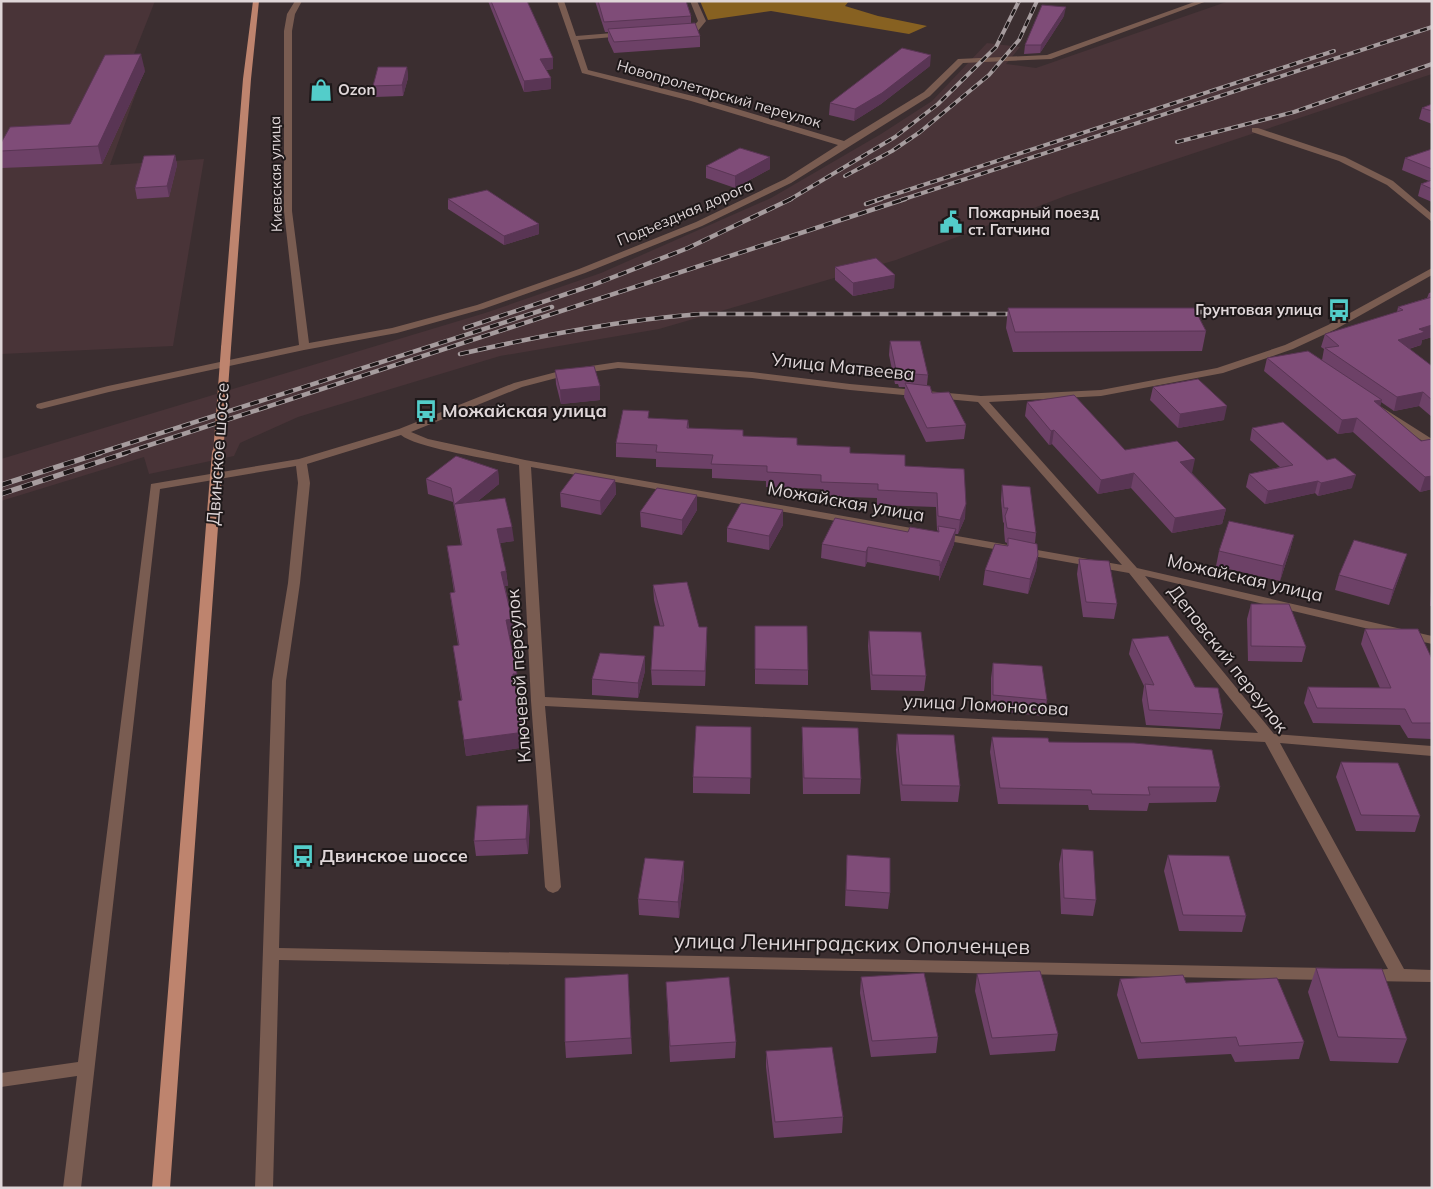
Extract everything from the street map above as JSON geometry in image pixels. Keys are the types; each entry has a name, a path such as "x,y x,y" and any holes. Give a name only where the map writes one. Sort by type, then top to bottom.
{"main road":[{"name":"Киевская улица","path":"226,348 247,79 256,1"},
{"name":"Двинское шоссе","path":"161,1188 226,348"}],"street":[{"name":"Киевская улица","path":"299,1 292,14 288,31 288,211 304,347"},
{"path":"560,1 573,38 629,34"},
{"path":"676,31 694,30 702,21 693,1"},
{"name":"Подъездная дорога","path":"41,406 108,389 304,347 402,329 480,307 582,271 751,201 788,182 845,144 927,94 962,60 1048,57 1204,1"},
{"name":"Новопролетарский переулок","path":"573,38 585,71 694,99 845,144"},
{"path":"1255,130 1342,158 1390,183 1432,219"},
{"name":"Улица Матвеева","path":"85,1068 155,486 301,462 403,430 518,385 564,373 618,365 752,375 850,388 981,399 1100,393 1220,371 1293,350 1432,271"},
{"name":"Деповский переулок","path":"981,399 1133,570 1270,738 1399,975"},
{"path":"1368,401 1432,444"},
{"name":"Можайская улица","path":"403,430 410,437 426,442 525,463 1133,570 1432,640"},
{"path":"264,1188 279,681 294,583 304,483 301,462"},
{"name":"Ключевой переулок","path":"525,463 538,700 553,887"},
{"name":"улица Ломоносова","path":"538,700 1270,738 1432,751"},
{"name":"улица Ленинградских Ополченцев","path":"270,954 1432,976"},
{"path":"1,1080 85,1068 72,1188"}],"shaded area":[{"path":"1,1 155,1 134,54 145,68 110,165 204,159 173,346 1,354"},
{"path":"700,1 849,1 845,6 878,16 927,26 909,34 771,11 708,20"},
{"path":"1229,1 1432,1 1432,74 1068,195 896,260 659,329 500,356 298,417 240,443 234,456 149,474 144,457 1,501 1,459 485,313 601,273 771,198 881,134 932,101 987,43 1020,47 1006,64 1036,68"}],"building":[{"path":"491,1 527,1 553,58 540,59 551,78 524,81"},
{"path":"598,1 686,1 691,16 604,22"},
{"path":"1042,5 1066,7 1041,45 1025,45"},
{"path":"695,23 700,36 614,42 608,29"},
{"path":"902,48 931,55 882,93 855,109 830,103"},
{"path":"141,54 98,146 1,151 1,143 10,127 70,124 105,55"},
{"path":"378,67 407,67 402,85 373,86"},
{"path":"1432,104 1432,111 1422,108"},
{"path":"740,148 770,157 735,176 706,166"},
{"path":"1432,149 1432,169 1405,158"},
{"path":"175,155 167,186 135,188 144,156"},
{"path":"1432,180 1432,189 1421,184"},
{"path":"487,190 539,224 504,236 448,199"},
{"path":"876,258 895,275 853,283 835,267"},
{"path":"1432,297 1432,325 1419,329 1425,332 1398,340 1432,366 1432,400 1423,392 1397,397 1325,348 1339,346 1325,334 1403,310 1398,307"},
{"path":"1008,308 1194,308 1206,331 1015,332"},
{"path":"890,341 920,341 928,375 900,373 899,370 896,370"},
{"path":"1308,351 1382,400 1374,401 1421,441 1432,439 1432,476 1425,477 1357,418 1342,420 1267,358"},
{"path":"594,366 600,386 560,390 555,370"},
{"path":"1198,379 1227,406 1180,414 1153,387"},
{"path":"905,383 930,386 932,393 949,392 966,425 927,428"},
{"path":"1074,395 1125,450 1177,441 1195,459 1180,462 1226,509 1175,518 1134,473 1101,480 1054,430 1051,431 1027,402"},
{"path":"623,410 649,411 648,418 688,420 687,428 743,430 743,436 797,438 797,445 850,447 850,453 905,455 905,466 964,469 966,504 960,520 938,516 937,493 878,490 878,484 821,482 821,475 767,472 767,466 711,464 713,455 656,452 657,445 616,443"},
{"path":"1283,422 1327,460 1335,458 1356,475 1321,483 1318,481 1268,491 1249,474 1293,465 1252,428"},
{"path":"456,456 498,470 455,504 505,498 512,527 497,529 506,571 501,572 512,619 506,620 517,674 513,674 525,732 464,740 458,701 462,700 453,646 459,645 450,593 455,592 447,546 462,545 451,488 426,479"},
{"path":"575,473 615,480 600,501 560,493"},
{"path":"1002,485 1030,487 1036,533 1007,528 1005,516 1008,508 1004,508"},
{"path":"657,488 697,495 682,520 640,512"},
{"path":"741,503 783,510 769,536 727,528"},
{"path":"835,518 908,532 910,527 939,532 938,526 956,529 940,566 940,561 868,547 866,552 822,544"},
{"path":"1229,521 1294,535 1283,566 1219,551"},
{"path":"1008,538 1037,544 1038,555 1030,579 985,570 995,544 1008,546"},
{"path":"1354,540 1407,554 1393,590 1339,575"},
{"path":"1079,559 1109,561 1117,604 1086,602"},
{"path":"687,582 699,627 707,627 705,671 651,670 654,626 664,626 653,585"},
{"path":"1251,604 1289,604 1306,647 1251,646"},
{"path":"755,626 807,626 808,670 755,669"},
{"path":"1365,629 1418,629 1432,659 1432,723 1412,723 1405,709 1317,708 1308,687 1391,688"},
{"path":"869,631 921,632 926,676 872,675"},
{"path":"1168,636 1195,687 1218,688 1223,714 1149,710 1145,684 1154,685 1132,639"},
{"path":"600,653 645,656 638,683 592,679"},
{"path":"993,663 1042,666 1047,700 993,695"},
{"path":"696,726 751,727 751,778 693,777"},
{"path":"802,727 858,728 861,779 804,778"},
{"path":"897,734 954,735 960,786 902,785"},
{"path":"992,737 1048,738 1049,742 1134,743 1212,750 1220,787 1148,787 1150,795 1092,794 1091,790 1000,788"},
{"path":"1341,762 1398,763 1420,816 1361,815"},
{"path":"528,805 526,839 474,841 477,806"},
{"path":"1062,849 1093,851 1096,900 1064,898"},
{"path":"847,855 890,858 890,893 846,890"},
{"path":"1168,855 1229,856 1246,916 1183,915"},
{"path":"645,858 684,861 678,902 638,899"},
{"path":"1316,968 1382,969 1407,1039 1338,1037"},
{"path":"1040,971 1058,1034 992,1038 977,974"},
{"path":"924,973 938,1037 872,1041 861,977"},
{"path":"628,974 631,1038 565,1042 565,978"},
{"path":"1183,975 1186,983 1277,978 1304,1042 1239,1046 1236,1037 1141,1043 1120,979"},
{"path":"729,977 736,1042 670,1046 666,982"},
{"path":"832,1047 843,1117 775,1122 766,1051"}],"railway":[{"path":"789,200 895,137 938,104 996,47 1019,1"},
{"path":"845,176 892,151 920,132 989,75 1019,40 1037,1"},
{"path":"901,200 1432,27"},
{"path":"877,200 1334,51"},
{"path":"1177,142 1294,112 1432,64"},
{"path":"866,204 881,199"},
{"path":"122,454 905,199"},
{"path":"465,328 593,285 688,248 789,200"},
{"path":"96,454 552,307"},
{"path":"1184,312 1230,312"},
{"path":"460,354 520,341 640,320 701,314 1021,314"},
{"path":"1,485 100,453"},
{"path":"1,494 126,453"}],"place":[{"name":"Ozon","path":"321,90"},
{"name":"Пожарный поезд ст. Гатчина","path":"951,222"},
{"name":"Грунтовая улица","path":"1339,310"},
{"name":"Можайская улица","path":"426,411"},
{"name":"Двинское шоссе","path":"303,856"}]}
